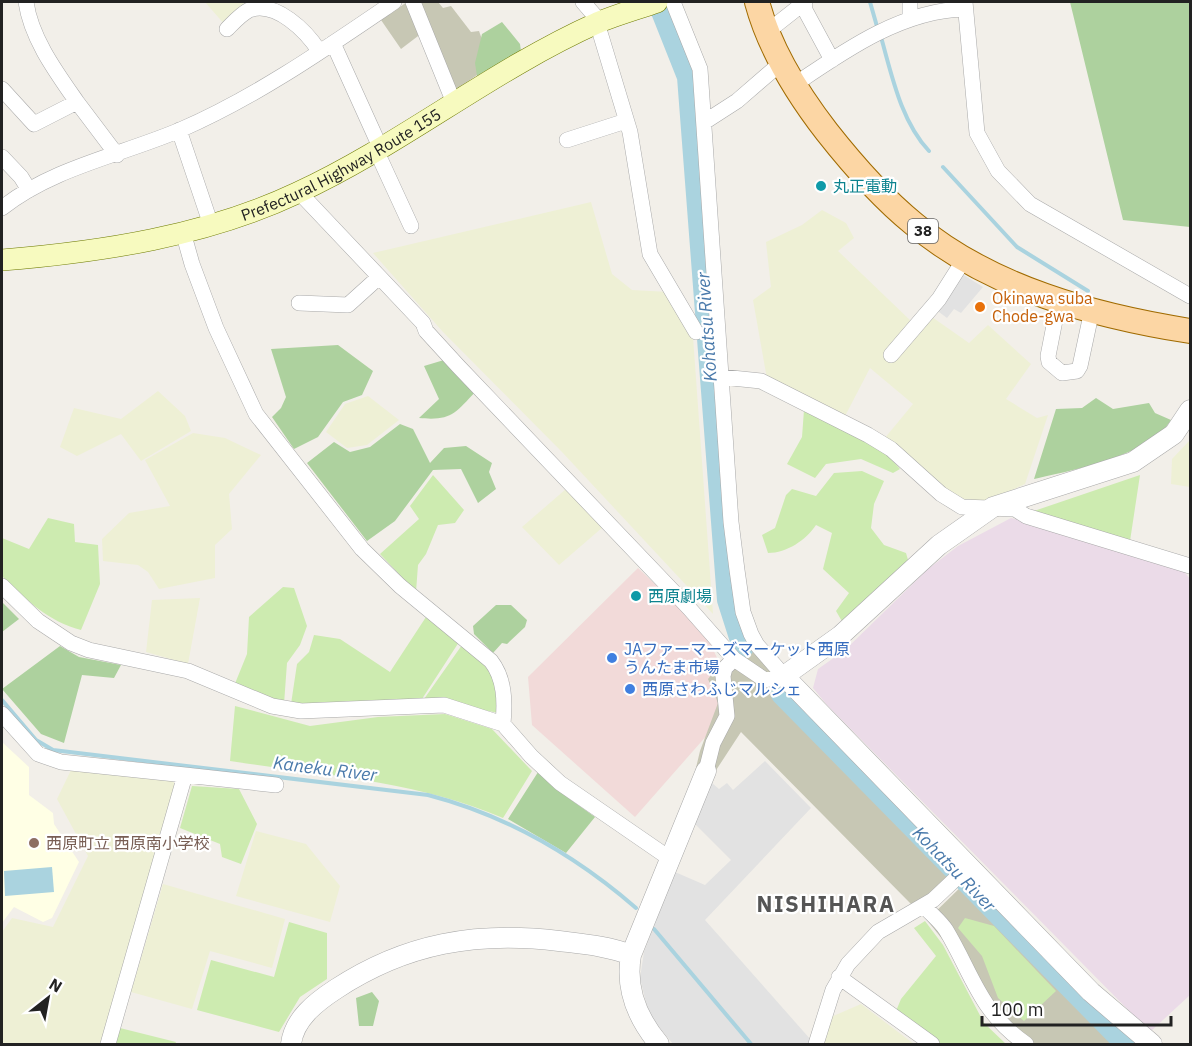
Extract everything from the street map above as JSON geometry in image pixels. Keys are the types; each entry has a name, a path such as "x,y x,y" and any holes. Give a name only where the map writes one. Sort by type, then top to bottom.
{"main road":[{"name":"Prefectural Highway Route 155","path":"2,260 52,256 183,232 212,225 299,192 597,23 657,2"},
{"name":"38","path":"757,2 766,32 780,63 794,85 844,153 874,186 915,225 965,258 1012,283 1092,310 1191,331"}],"street":[{"path":"26,2 28,17 40,42 77,102 117,155"},
{"path":"2,208 29,190 66,172 117,155 179,130 271,83 394,2"},
{"path":"413,2 454,104"},
{"path":"583,2 595,16 637,162 650,254 696,332"},
{"path":"674,2 700,69 706,121 731,522 743,612 757,645 967,868 1091,992 1152,1044"},
{"path":"766,32 804,2"},
{"path":"804,2 805,10 832,60"},
{"path":"910,2 910,19"},
{"path":"794,85 832,60 910,19 965,5 977,133 998,171 1030,204 1191,296"},
{"path":"227,29 249,10 258,8 271,10 300,25 320,51"},
{"path":"333,43 411,226"},
{"path":"706,121 737,101 780,63"},
{"path":"2,90 34,124 77,102"},
{"path":"567,140 626,121"},
{"path":"179,130 212,225"},
{"path":"2,157 21,177 29,190"},
{"path":"299,192 423,323 426,331 458,366 722,635 734,659 765,680 784,676 840,636 939,545 993,507 1133,462 1174,434 1191,410"},
{"path":"183,232 192,264 216,328 256,414 362,549 399,586 491,661 499,672 505,700 503,724"},
{"path":"891,355 939,299 965,258"},
{"path":"298,303 348,305 379,277"},
{"path":"1059,300 1048,356 1049,362 1062,373 1077,371 1080,366 1092,310"},
{"path":"722,376 761,381 881,442 941,494 962,507 1015,509 1026,516 1191,567"},
{"path":"2,586 38,621 71,643 89,650 188,670 272,706 301,711 444,705 503,724 531,756 560,783 669,858"},
{"path":"659,1044 645,1028 637,1012 630,974 631,954 706,771 713,743 727,716 723,676 725,668 734,659"},
{"path":"2,714 38,754 61,762 276,785"},
{"path":"108,1044 186,775"},
{"path":"816,1044 839,977 878,932 929,903 967,868"},
{"path":"929,903 946,929 981,999 1016,1037 1026,1044"},
{"path":"291,1044 304,1016 338,988 396,958 451,941 499,936 532,938 604,947 631,954"},
{"path":"839,977 932,1044"}],"shaded area":[{"path":"205,2 244,2 243,9 225,25"},
{"path":"407,2 422,33 401,49 381,20"},
{"path":"421,2 438,2 443,8 451,6 471,32 479,31 490,66 454,91"},
{"path":"591,202 612,274 632,290 669,292 693,337 713,614 562,452 443,332 373,253"},
{"path":"822,210 846,223 854,238 838,251 912,322 922,310 969,343 988,325 1031,364 1006,399 1037,418 1048,415 1025,484 979,505 963,503 884,439 913,404 870,368 843,420 767,379 753,300 771,287 766,242 802,225"},
{"path":"962,274 983,287 961,313 954,309 947,318 935,309"},
{"path":"158,391 185,416 191,431 141,461 121,434 77,456 60,447 74,408 121,419"},
{"path":"368,396 399,420 367,445 347,448 326,432 345,404"},
{"path":"193,433 225,438 261,455 229,494 232,529 215,545 215,578 159,589 148,572 138,565 103,561 102,539 129,513 170,506 145,460"},
{"path":"1190,440 1190,487 1171,484 1172,459"},
{"path":"566,489 603,527 559,565 522,527"},
{"path":"1011,518 1061,530 1183,570 1190,579 1190,995 1150,1032 827,705 813,688 818,669 845,650 928,569 958,546"},
{"name":"西原さわふじマルシェ","path":"638,568 705,632 737,701 635,817 532,725 528,677"},
{"path":"200,598 188,664 146,652 152,600"},
{"path":"747,644 789,693 958,865 925,899 911,904 741,732 709,781 695,772 700,751 718,703 708,679 726,657"},
{"name":"西原町立 西原南小学校","path":"2,742 29,767 29,795 53,813 54,824 79,862 52,918 43,922 14,907 2,923"},
{"path":"765,761 811,808 705,920 811,1040 810,1044 673,1044 649,1015 640,978 644,952 675,872 705,885 731,860 694,823 712,783 719,789 727,783 733,790"},
{"path":"72,768 173,780 176,789 102,1044 2,1044 2,932 12,918 53,927 88,856 57,799"},
{"path":"256,831 306,844 340,886 330,922 236,896"},
{"path":"970,878 1144,1044 1011,1043 991,1019 946,944 927,920"},
{"path":"163,884 285,919 272,968 210,951 192,1009 131,992"},
{"path":"861,1004 914,1044 823,1044 831,1017"}],"green space":[{"path":"1070,2 1190,2 1190,227 1123,220"},
{"path":"502,22 520,44 521,51 477,76 475,63 482,34"},
{"path":"338,345 373,371 362,395 343,402 318,437 294,449 272,417 281,408 286,397 271,349"},
{"path":"444,360 475,392 457,411 445,417 419,418 439,399 424,366"},
{"path":"1096,398 1113,409 1149,403 1155,413 1171,420 1160,433 1129,452 1089,466 1034,479 1056,409 1082,408"},
{"path":"804,410 881,448 900,469 893,473 861,459 826,464 815,478 787,464 802,437"},
{"path":"400,424 413,429 430,463 444,448 466,446 492,463 489,472 496,489 478,503 461,469 433,470 395,521 367,541 307,463 334,442 350,452 370,447"},
{"path":"862,471 884,481 874,504 871,528 884,545 906,553 908,560 843,623 836,611 849,593 823,569 832,533 816,525 795,545 782,551 768,553 762,535 775,528 786,495 792,489 816,496 834,473"},
{"path":"433,475 464,510 455,523 438,525 426,554 418,565 416,592 380,554 419,519 410,506"},
{"path":"1140,475 1130,541 1031,512"},
{"path":"48,518 74,524 75,542 98,545 100,584 81,630 48,615 2,576 2,538 29,549"},
{"path":"283,587 294,588 307,626 300,645 287,663 284,704 234,686 247,654 249,617"},
{"path":"2,602 19,619 2,632"},
{"path":"496,605 511,605 527,620 525,627 507,644 502,643 493,653 474,634 473,626"},
{"path":"426,617 459,642 422,699 291,704 297,664 309,652 314,635 340,639 390,672"},
{"path":"462,645 479,660 494,681 499,713 424,699"},
{"path":"60,646 79,657 121,665 114,678 82,675 64,743 41,734 2,689"},
{"path":"235,706 310,726 378,717 445,714 492,729 532,771 503,818 437,795 403,787 230,761"},
{"path":"540,769 567,797 595,817 566,853 508,819"},
{"path":"192,786 239,789 257,824 241,864 222,857 220,844 180,828"},
{"path":"965,918 994,926 1056,991 1024,1021 998,998 982,956 958,928"},
{"path":"925,921 943,945 984,1023 1006,1044 940,1044 896,1011 901,999 936,956 914,928"},
{"path":"289,922 327,933 327,979 300,997 279,1032 197,1010 211,960 274,977"},
{"path":"372,992 379,1001 373,1026 359,1026 356,998"},
{"path":"120,1028 176,1042 175,1044 115,1044"}],"water":[{"path":"52,867 54,892 5,896 4,871"}],"waterway":[{"path":"870,2 878,30"},
{"name":"Kohatsu River","path":"661,9 688,77 728,600 743,647"},
{"path":"881,37 904,112 919,139 929,151"},
{"path":"943,167 1017,247 1088,291"},
{"name":"Kohatsu River","path":"782,694 1126,1044"},
{"name":"Kaneku River","path":"2,700 36,740 53,750 428,795 457,803 512,826 564,855 589,871 636,908"},
{"name":"Kaneku River","path":"654,929 751,1044"}],"place":[{"name":"丸正電動","path":"821,186"},
{"name":"Okinawa suba Chode-gwa","path":"980,307"},
{"name":"西原劇場","path":"636,596"},
{"name":"JAファーマーズマーケット西原 うんたま市場","path":"612,658"},
{"name":"西原さわふじマルシェ","path":"630,689"},
{"name":"西原町立 西原南小学校","path":"34,843"}],"district":[{"name":"NISHIHARA","path":"826,904"}]}
